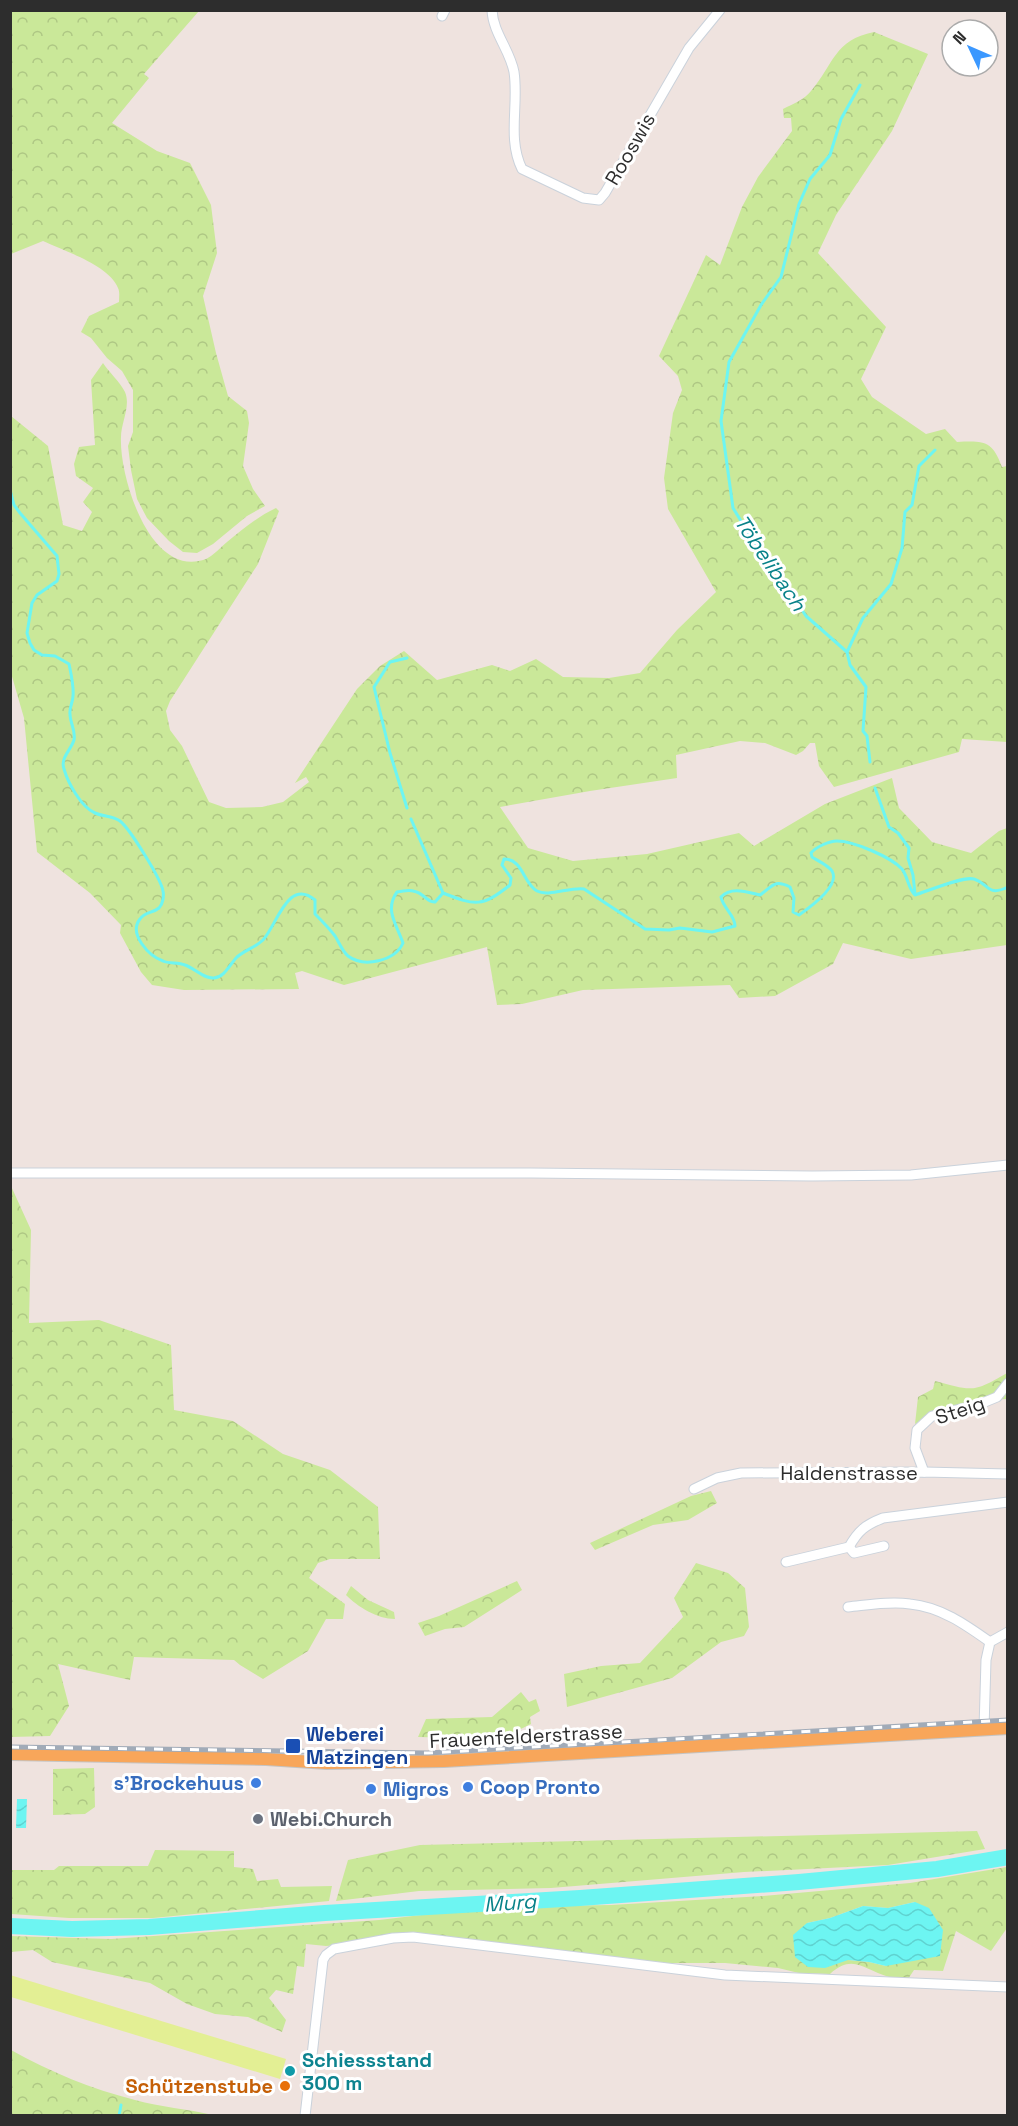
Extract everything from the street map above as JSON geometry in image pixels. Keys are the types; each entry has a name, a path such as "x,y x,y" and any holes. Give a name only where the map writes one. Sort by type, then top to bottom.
{"main road":[{"name":"Frauenfelderstrasse","path":"10,1754 266,1759 327,1763 433,1762 1008,1728"}],"street":[{"name":"Rooswis","path":"492,10 496,32 510,56 514,74 515,154 522,170 583,198 598,200 605,193 689,48 720,10"},
{"path":"10,1173 812,1176 911,1175 1008,1165"},
{"name":"Steig","path":"924,1472 915,1448 917,1430 932,1416 997,1398 1008,1383"},
{"name":"Haldenstrasse","path":"694,1489 717,1478 741,1473 1008,1474"},
{"path":"786,1562 849,1547 857,1533 866,1525 882,1518 1008,1502"},
{"path":"849,1547 854,1552 884,1546"},
{"path":"848,1607 910,1604 928,1608 963,1622 990,1642"},
{"path":"984,1729 986,1660 990,1642 1008,1632"},
{"path":"305,2115 323,1960 334,1949 393,1938 441,1940 725,1975 1008,1987"}],"green space":[{"path":"11,10 199,11 144,74 149,78 112,123 157,151 190,163 211,205 217,253 203,296 228,396 247,411 249,423 243,466 253,489 265,506 247,516 213,544 197,553 183,552 169,541 147,518 137,499 128,446 133,432 133,390 122,371 107,358 91,338 81,332 89,316 119,302 119,290 113,280 96,266 43,241 11,254"},
{"path":"874,32 928,54 892,131 836,215 818,253 886,327 861,379 872,397 926,434 945,429 957,442 986,444 995,452 1002,467 1007,466 1007,742 962,739 959,752 834,787 819,766 815,743 810,743 796,755 765,743 740,741 676,755 677,778 500,807 528,848 573,861 647,854 739,833 754,846 825,804 892,778 899,808 932,842 971,853 999,831 1007,828 1007,945 911,959 843,943 833,964 775,996 739,998 730,985 583,990 522,1004 497,1005 487,947 344,985 302,971 295,973 299,989 184,990 152,985 141,972 120,933 121,925 90,893 37,852 24,718 11,673 11,416 48,446 63,525 82,531 92,512 83,502 93,488 76,476 74,464 79,447 95,445 91,380 103,363 123,388 127,397 121,437 122,454 132,498 154,540 169,554 186,561 206,559 256,519 276,508 279,511 258,564 170,701 166,711 170,730 182,746 209,802 226,808 262,807 283,802 309,782 306,777 295,783 357,689 380,666 404,651 437,680 492,665 510,671 536,659 563,677 609,678 640,673 677,630 716,592 668,509 664,478 673,413 682,390 678,376 659,356 706,255 720,265 742,207 758,177 792,131 791,118 784,118 783,109 808,94 843,47 861,36"},
{"path":"11,1186 31,1230 29,1323 99,1320 171,1345 174,1410 233,1421 283,1454 330,1470 378,1507 380,1559 330,1559 318,1563 309,1578 345,1604 343,1619 326,1619 308,1651 263,1679 234,1660 134,1657 130,1680 58,1664 69,1706 50,1736 11,1737"},
{"path":"1007,1373 1007,1399 984,1400 931,1413 915,1424 918,1397 933,1389 935,1381 957,1387 972,1388 987,1384"},
{"path":"711,1491 717,1503 688,1520 653,1525 595,1550 590,1543 691,1496"},
{"path":"696,1563 728,1573 745,1588 749,1627 744,1636 721,1642 672,1678 567,1707 564,1674 601,1666 640,1663 683,1617 674,1598"},
{"path":"517,1581 522,1590 464,1627 445,1629 425,1636 418,1623 439,1616"},
{"path":"351,1586 368,1600 394,1612 395,1619 375,1615 356,1604 346,1595"},
{"path":"521,1692 529,1702 536,1699 540,1711 530,1717 531,1724 500,1739 418,1737 426,1719 492,1717"},
{"path":"94,1768 95,1807 85,1814 53,1815 53,1769"},
{"path":"977,1831 985,1849 888,1865 744,1872 551,1888 419,1891 336,1901 348,1860 420,1845"},
{"path":"155,1850 234,1851 234,1867 253,1869 257,1881 278,1879 281,1887 332,1886 329,1901 153,1918 69,1918 11,1914 11,1870 54,1870 59,1866 148,1866"},
{"path":"1007,1867 1007,1928 991,1951 956,1931 943,1971 914,1970 908,1979 889,1977 852,1964 838,1968 830,1974 799,1973 778,1968 725,1963 630,1963 439,1936 326,1946 306,1944 304,1967 297,1966 293,1994 276,1990 269,1998 286,2020 282,2032 248,2017 215,2014 187,2004 150,1983 52,1962 33,1950 11,1952 10,1936 111,1939 379,1920 447,1912 763,1896 910,1883","holes":["915,1902 886,1966 848,1960 807,1923 830,1918 863,1906 888,1908"]},
{"path":"10,1975 286,2059 280,2079 11,1997"},
{"path":"11,2050 56,2073 103,2091 213,2115 11,2115"}],"water":[{"path":"17,1799 27,1799 26,1828 16,1828"},
{"path":"915,1902 929,1908 943,1930 940,1956 886,1966 848,1960 825,1968 808,1967 795,1957 793,1935 807,1923 830,1918 863,1906 888,1908"}],"waterway":[{"name":"Töbelibach","path":"860,85 841,119 830,155 810,179 799,204 781,277 761,305 729,362 721,421 733,508 759,550 776,566 782,581 806,616 847,652 850,665 866,687 863,731 867,736 870,762"},
{"path":"847,652 863,618 891,584 902,548 905,512 912,505 919,466 935,450"},
{"path":"10,490 14,505 57,556 59,574 57,581 37,595 32,603 27,633 34,650 42,655 55,656 69,664 73,692 70,714 74,740 63,761 64,769 72,787 85,806 95,813 117,819 125,826 157,876 163,891 162,902 159,908 140,919 137,931 138,938 146,949 163,961 185,965 207,977 218,977 243,952 263,940 284,906 297,894 306,894 315,900 315,914 333,933 348,956 362,962 378,961 393,954 403,943 392,911 393,899 397,892 407,890 416,892 433,902 443,893 471,902 485,901 510,885 511,878 502,865 504,859 515,863 537,891 547,893 584,889 645,929 680,928 712,932 735,926 721,897 734,891 760,895 777,884 790,887 794,898 793,912 799,915 823,896 832,883 834,877 832,871 812,857 811,853 834,841 862,847 897,864 904,872 915,895 969,879 979,881 989,889 996,891 1008,887"},
{"path":"407,658 390,662 374,687 390,753 407,808"},
{"name":"Töbelibach","path":"875,788 889,827 898,833 909,848 908,858 915,894"},
{"path":"411,819 443,893"},
{"name":"Murg","path":"10,1926 72,1929 149,1927 325,1913 580,1898 937,1869 1008,1857"},
{"path":"119,2116 121,2105"}],"railway":[{"path":"10,1747 428,1753 1008,1720"}],"place":[{"name":"Weberei Matzingen","path":"293,1746"},
{"name":"s'Brockehuus","path":"256,1783"},
{"name":"Coop Pronto","path":"468,1787"},
{"name":"Migros","path":"371,1789"},
{"name":"Webi.Church","path":"258,1819"},
{"name":"Schiessstand 300 m","path":"290,2071"},
{"name":"Schützenstube","path":"285,2086"}]}
